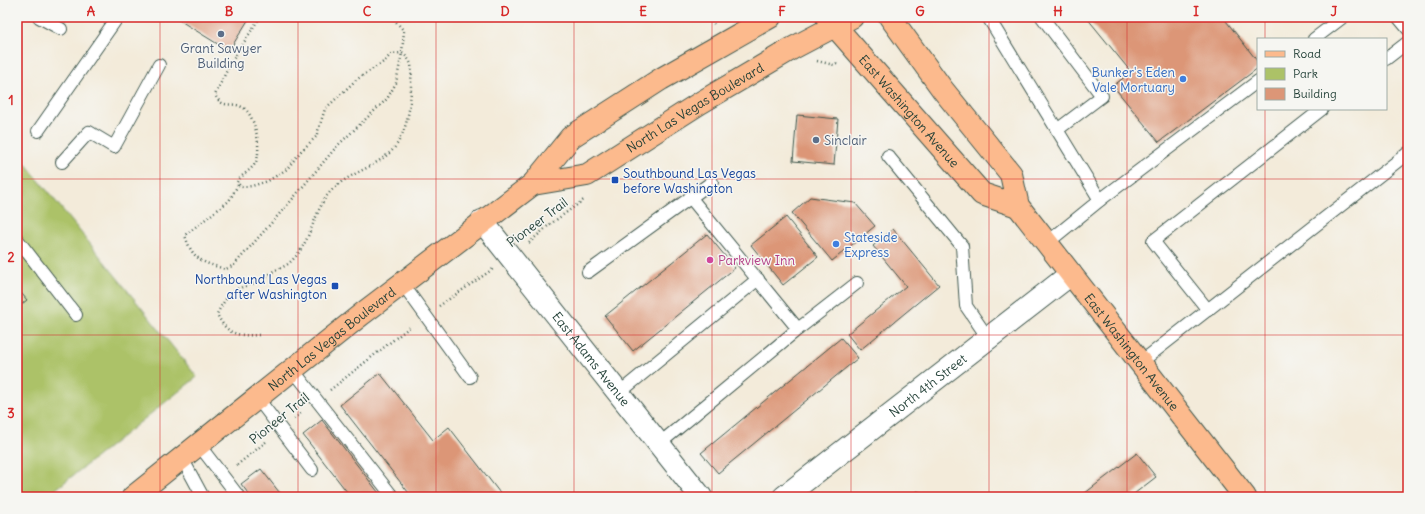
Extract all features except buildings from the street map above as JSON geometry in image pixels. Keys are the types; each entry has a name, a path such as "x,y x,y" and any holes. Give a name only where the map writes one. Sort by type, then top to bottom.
{"main road":[{"name":"North Las Vegas Boulevard","path":"133,497 402,283 482,221 533,184 571,137 661,79 770,17"},
{"name":"East Washington Avenue","path":"890,17 943,90 1011,174 1018,206 1245,497"},
{"name":"North Las Vegas Boulevard","path":"533,184 587,175 720,91 838,20"},
{"name":"East Washington Avenue","path":"838,20 857,52 982,194 1018,206"}],"street":[{"name":"East Adams Avenue","path":"482,221 701,497"},
{"name":"North 4th Street","path":"784,497 1071,274"}],"lane":[{"path":"39,17 61,29"},
{"path":"988,17 1100,200"},
{"path":"1042,17 1102,96 1057,130"},
{"path":"1315,38 1343,17"},
{"path":"1398,17 1408,29"},
{"path":"38,131 117,18"},
{"path":"1387,58 1408,42"},
{"path":"62,162 89,132 114,147 159,65"},
{"path":"1047,243 1100,200 1257,82"},
{"path":"1208,310 1153,241 1321,110"},
{"path":"1141,362 1408,153"},
{"path":"888,156 962,246 966,306 988,338"},
{"path":"588,272 712,182"},
{"path":"690,197 798,329"},
{"path":"17,239 76,315"},
{"path":"619,392 758,279"},
{"path":"402,283 470,377"},
{"path":"659,444 798,329 857,284"},
{"path":"293,370 393,497"},
{"path":"258,399 312,470"},
{"path":"191,452 223,476 239,497"},
{"path":"191,452 203,497"}],"path":[{"path":"260,17 229,66 215,95 219,101 227,105 241,106 246,110 254,124 258,141 257,160 250,171 239,178 237,182 238,185 229,201 185,235 188,247 196,258 211,265 226,268 234,264 290,202 337,146 388,99 396,83 402,53 404,32 392,17"},
{"path":"816,61 834,65 857,52"},
{"path":"238,185 252,186 268,181 288,169 301,151 316,137 325,109 356,80 384,61 391,54 402,53 410,58 412,64 411,93 406,123 394,148 388,155 340,181 324,200 306,240 294,259 265,279 240,288 223,301 217,314 223,326 239,336 259,335"},
{"name":"Pioneer Trail","path":"223,476 425,315 498,266 510,255 533,241 549,225 588,198"}],"green space":[{"path":"17,153 197,377 46,497 17,497"}],"place":[{"name":"Grant Sawyer Building","path":"221,34"},
{"name":"Bunker's Eden Vale Mortuary","path":"1183,79"},
{"name":"Sinclair","path":"816,140"},
{"name":"Southbound Las Vegas before Washington","path":"615,180"},
{"name":"Stateside Express","path":"836,244"},
{"name":"Parkview Inn","path":"710,260"},
{"name":"Northbound Las Vegas after Washington","path":"335,286"}]}
